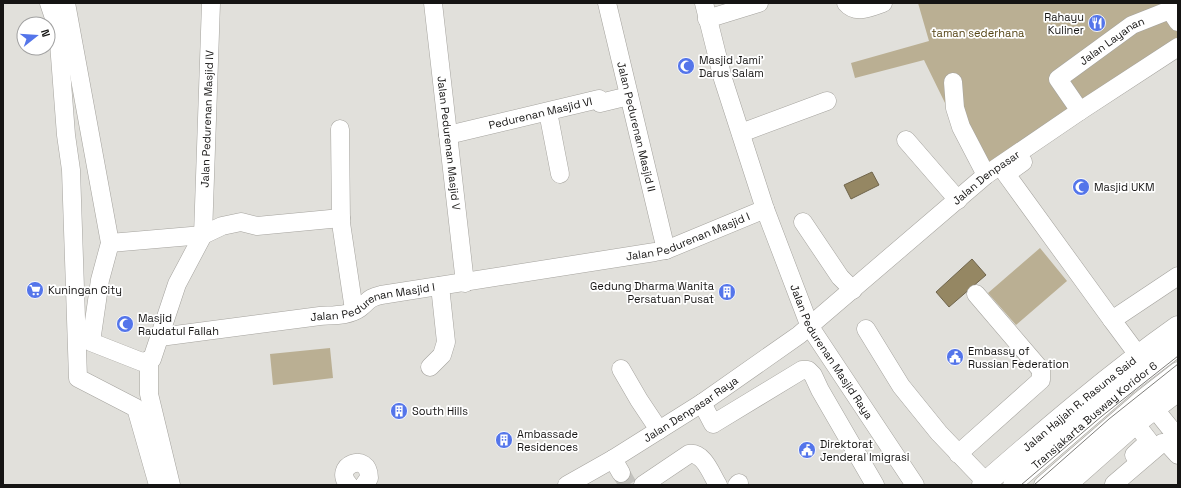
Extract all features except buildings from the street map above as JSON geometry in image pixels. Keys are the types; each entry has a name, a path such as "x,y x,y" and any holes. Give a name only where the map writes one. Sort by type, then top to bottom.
{"main road":[{"name":"Jalan Hajjah R. Rasuna Said","path":"985,484 1138,355 1178,327"},
{"path":"1064,485 1135,423 1178,390"}],"street":[{"path":"49,3 58,30 66,135 71,170 78,378 136,408 158,485"},
{"path":"66,3 110,243 100,280 91,343 142,362 152,359 160,337"},
{"name":"Jalan Pedurenan Masjid IV","path":"160,337 177,284 203,235 211,3"},
{"name":"Jalan Pedurenan Masjid V","path":"433,3 466,283"},
{"name":"Jalan Pedurenan Masjid II","path":"607,3 666,250"},
{"path":"705,11 759,3"},
{"path":"846,3 850,7 859,10 883,3"},
{"name":"Jalan Pedurenan Masjid Raya","path":"705,11 723,79 765,209 814,324 915,485"},
{"name":"Jalan Layanan","path":"1080,111 1058,79 1132,25 1174,16"},
{"name":"Jalan Denpasar","path":"814,324 986,175 1080,111 1178,48"},
{"path":"1138,355 1006,174 1178,57"},
{"path":"953,82 955,108 959,121 986,175"},
{"name":"Pedurenan Masjid VI","path":"448,135 599,99 600,103 629,96"},
{"path":"741,133 827,101"},
{"path":"548,112 560,174"},
{"path":"340,129 341,218 354,310"},
{"path":"906,140 958,200"},
{"name":"Jalan Pedurenan Masjid I","path":"160,337 320,316 339,315 361,308 366,301 374,296 466,283 666,250 765,209"},
{"path":"110,243 203,235 222,226 241,222 257,226 341,218"},
{"path":"803,222 840,277 853,290"},
{"path":"1112,320 1178,276"},
{"path":"430,367 442,355 446,342 440,286"},
{"path":"958,454 1041,380 1041,370 976,294"},
{"name":"Jalan Denpasar Raya","path":"567,485 617,466 659,430 702,403 814,324"},
{"path":"866,328 901,386 985,484"},
{"name":"Transjakarta Busway Koridor 6","path":"1012,485 1128,385 1178,347"},
{"path":"149,361 149,394 171,485"},
{"path":"621,369 659,430"},
{"path":"702,403 713,424 802,370 808,370 813,375 875,485"},
{"name":"Transjakarta Busway Koridor 6","path":"1043,485 1142,399 1178,371"},
{"path":"841,427 868,408"},
{"name":"Jalan Pedurenan Masjid Raya","path":"868,408 926,485"},
{"path":"1135,423 1149,441 1116,469 1118,480 1162,443 1168,444 1178,442 1154,408"},
{"path":"643,485 689,454 695,453 700,456 718,485"},
{"path":"349,485 344,477 344,472 350,464 354,463 364,465 367,468 369,478 366,484"}],"green space":[{"name":"taman sederhana","path":"918,3 1178,3 1178,37 986,173 945,103 924,60 855,78 851,63 929,41"},
{"path":"1040,248 1067,281 1016,325 988,293"},
{"path":"330,348 333,378 273,385 270,354"}],"shaded area":[{"path":"872,172 879,185 851,199 844,185"},
{"path":"972,259 986,275 949,307 936,292"}],"tunnel":[{"path":"621,473 628,485"}],"tram line":[{"path":"1021,485 1102,416 1178,356"},
{"path":"1034,485 1109,419 1178,364"}],"place":[{"name":"Rahayu Kuliner","path":"1097,23"},
{"name":"Masjid Jami' Darus Salam","path":"686,66"},
{"name":"Masjid UKM","path":"1081,187"},
{"name":"Kuningan City","path":"35,290"},
{"name":"Gedung Dharma Wanita Persatuan Pusat","path":"727,292"},
{"name":"Masjid Raudatul Fallah","path":"125,324"},
{"name":"Embassy of Russian Federation","path":"955,357"},
{"name":"South Hills","path":"399,411"},
{"name":"Ambassade Residences","path":"504,440"},
{"name":"Direktorat Jenderal Imigrasi","path":"807,450"}]}
